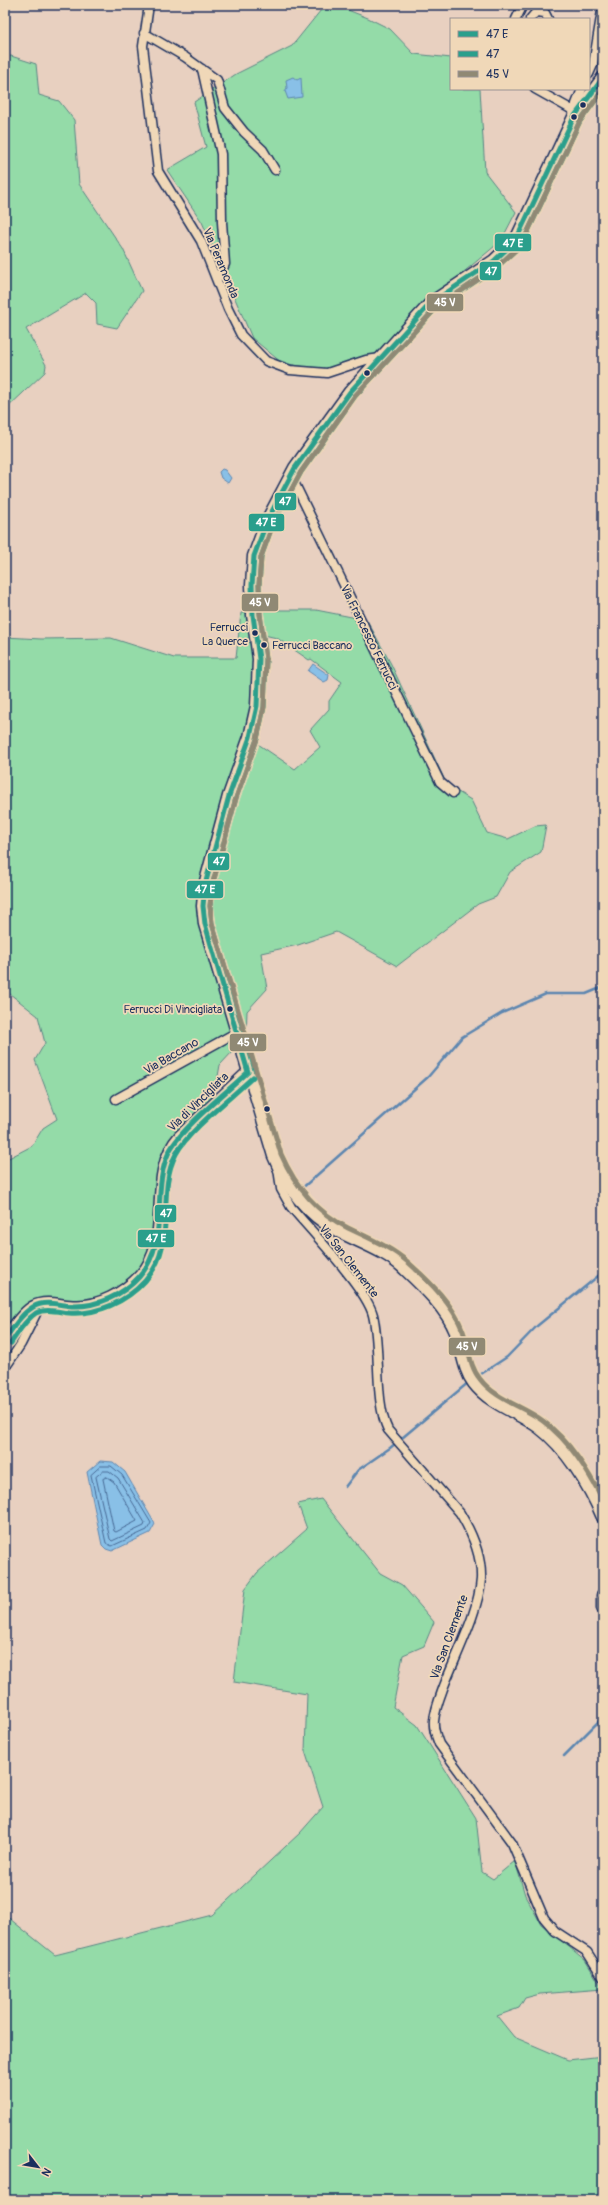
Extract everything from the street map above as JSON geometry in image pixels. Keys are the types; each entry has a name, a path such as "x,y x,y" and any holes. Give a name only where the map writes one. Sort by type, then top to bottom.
{"main road":[{"path":"603,78 576,112 516,240 494,260 431,303 349,394 290,476 267,521 254,556 252,601 259,659 257,706 250,737 229,796 204,895 205,924 248,1072 278,1167 297,1196 319,1218 336,1230 373,1248 399,1264 432,1296 444,1311 456,1331 472,1380 491,1399 538,1427 558,1444 590,1492 603,1517"},
{"path":"603,1595 603,1608"}],"street":[{"name":"Via Peramonda","path":"149,5 144,33 144,60 158,171 201,241 228,309 241,335 258,356 274,366 304,372 327,373 366,360 381,358"},
{"path":"516,18 523,5"},
{"path":"591,64 603,5"},
{"path":"531,18 536,12 545,13 548,18"},
{"path":"144,33 202,69 219,83 225,108 244,132 263,150 275,170"},
{"path":"202,69 221,154 222,222 225,264 217,280"},
{"path":"537,90 576,112 576,104 582,90"},
{"name":"Via Francesco Ferrucci","path":"290,476 440,782 453,793"},
{"name":"Via Baccano","path":"116,1100 237,1032"},
{"name":"Via di Vincigliata","path":"41,1304 76,1306 94,1304 113,1296 140,1276 150,1262 155,1251 160,1190 171,1149 180,1136 248,1072"},
{"name":"Via San Clemente","path":"278,1167 281,1189 290,1207 369,1303 376,1332 385,1424 396,1442 460,1513 469,1529 478,1553 481,1579 478,1597 437,1707 434,1720 437,1738 512,1843 544,1918 556,1930 586,1952 603,1977"},
{"path":"5,1339 28,1311 41,1304"},
{"path":"5,1368 21,1344 41,1304"}],"green space":[{"path":"325,5 335,5 368,18 390,29 414,54 450,58 450,90 480,90 485,172 516,212 501,241 430,300 375,354 325,370 282,363 252,338 202,222 167,170 206,147 194,102 236,74 292,46"},
{"path":"11,56 36,64 39,95 59,101 74,120 79,184 123,249 142,291 117,328 97,324 96,303 86,293 26,329 46,365 45,372 5,410 5,57"},
{"path":"271,610 316,610 367,620 391,664 447,785 471,800 487,833 508,839 535,826 546,825 541,852 510,872 496,897 478,904 397,966 336,932 298,945 261,953 267,989 247,1011 246,1037 220,1065 215,1093 171,1147 153,1239 144,1266 116,1290 88,1302 47,1299 5,1333 5,1160 32,1146 43,1128 57,1119 35,1060 45,1043 38,1016 5,990 5,637 41,639 111,638 174,658 236,658 241,613","holes":["264,635 277,638 309,660 311,659 342,682 329,701 329,709 310,730 320,747 295,769 255,742 266,687 267,673"]},
{"path":"321,1499 380,1573 402,1585 434,1622 424,1646 403,1655 393,1707 417,1725 476,1818 482,1872 493,1879 515,1861 525,1895 541,1924 585,1960 603,1989 540,1994 525,1998 519,2008 497,2016 514,2037 568,2060 603,2056 603,2200 5,2200 5,1915 55,1955 212,1915 300,1833 323,1807 305,1751 307,1694 234,1682 245,1589 257,1573 307,1529 298,1504"}],"water":[{"path":"293,77 297,80 301,78 302,97 288,99 285,91 287,88 286,80"},
{"path":"222,469 225,470 231,478 228,483 221,478 219,472"},
{"path":"313,664 329,675 328,680 324,682 308,671"},
{"path":"100,1461 113,1462 125,1472 155,1524 150,1533 112,1551 106,1549 102,1545 87,1472"}],"waterway":[{"path":"300,1190 428,1077 462,1037 502,1013 546,994 586,994 603,987"},
{"path":"475,1378 507,1357 537,1326 603,1272"},
{"path":"345,1487 358,1470 390,1448 469,1382"},
{"path":"564,1756 603,1717"}],"transit line":[{"path":"248,1072 205,924 203,906 205,885 229,796 250,737 257,706 259,659 253,615 252,585 254,556 267,521 295,468 350,392 431,303 494,261 516,240 574,117 603,78"},
{"name":"47","path":"255,1070 212,923 210,906 212,886 236,798 257,739 264,707 266,659 260,614 259,585 261,557 273,524 301,472 355,396 436,308 498,266 522,244 580,121 603,90"},
{"path":"603,90 580,121 522,244 498,266 436,308 355,396 301,472 273,524 261,557 259,585 260,614 266,659 264,707 257,739 236,798 212,886 210,906 212,923 281,1154 293,1177 316,1206 326,1214 337,1222 395,1252 433,1286 459,1321 476,1374 486,1386 502,1398 535,1416 553,1429 578,1457 603,1500"},
{"path":"5,1339 21,1317 33,1307 47,1303 81,1306 100,1302 109,1299 125,1289 139,1277 149,1263 155,1248 158,1232 161,1183 169,1152 183,1132 205,1110 248,1072"},
{"name":"47","path":"11,1343 25,1323 36,1313 48,1311 69,1313 90,1312 110,1306 120,1301 145,1281 155,1266 161,1251 164,1235 167,1185 170,1169 176,1154 201,1124 253,1077"}],"place":[{"name":"Ferrucci La Querce","path":"255,633"},
{"name":"Ferrucci Baccano","path":"264,645"},
{"name":"Ferrucci Di Vincigliata","path":"230,1009"}]}
